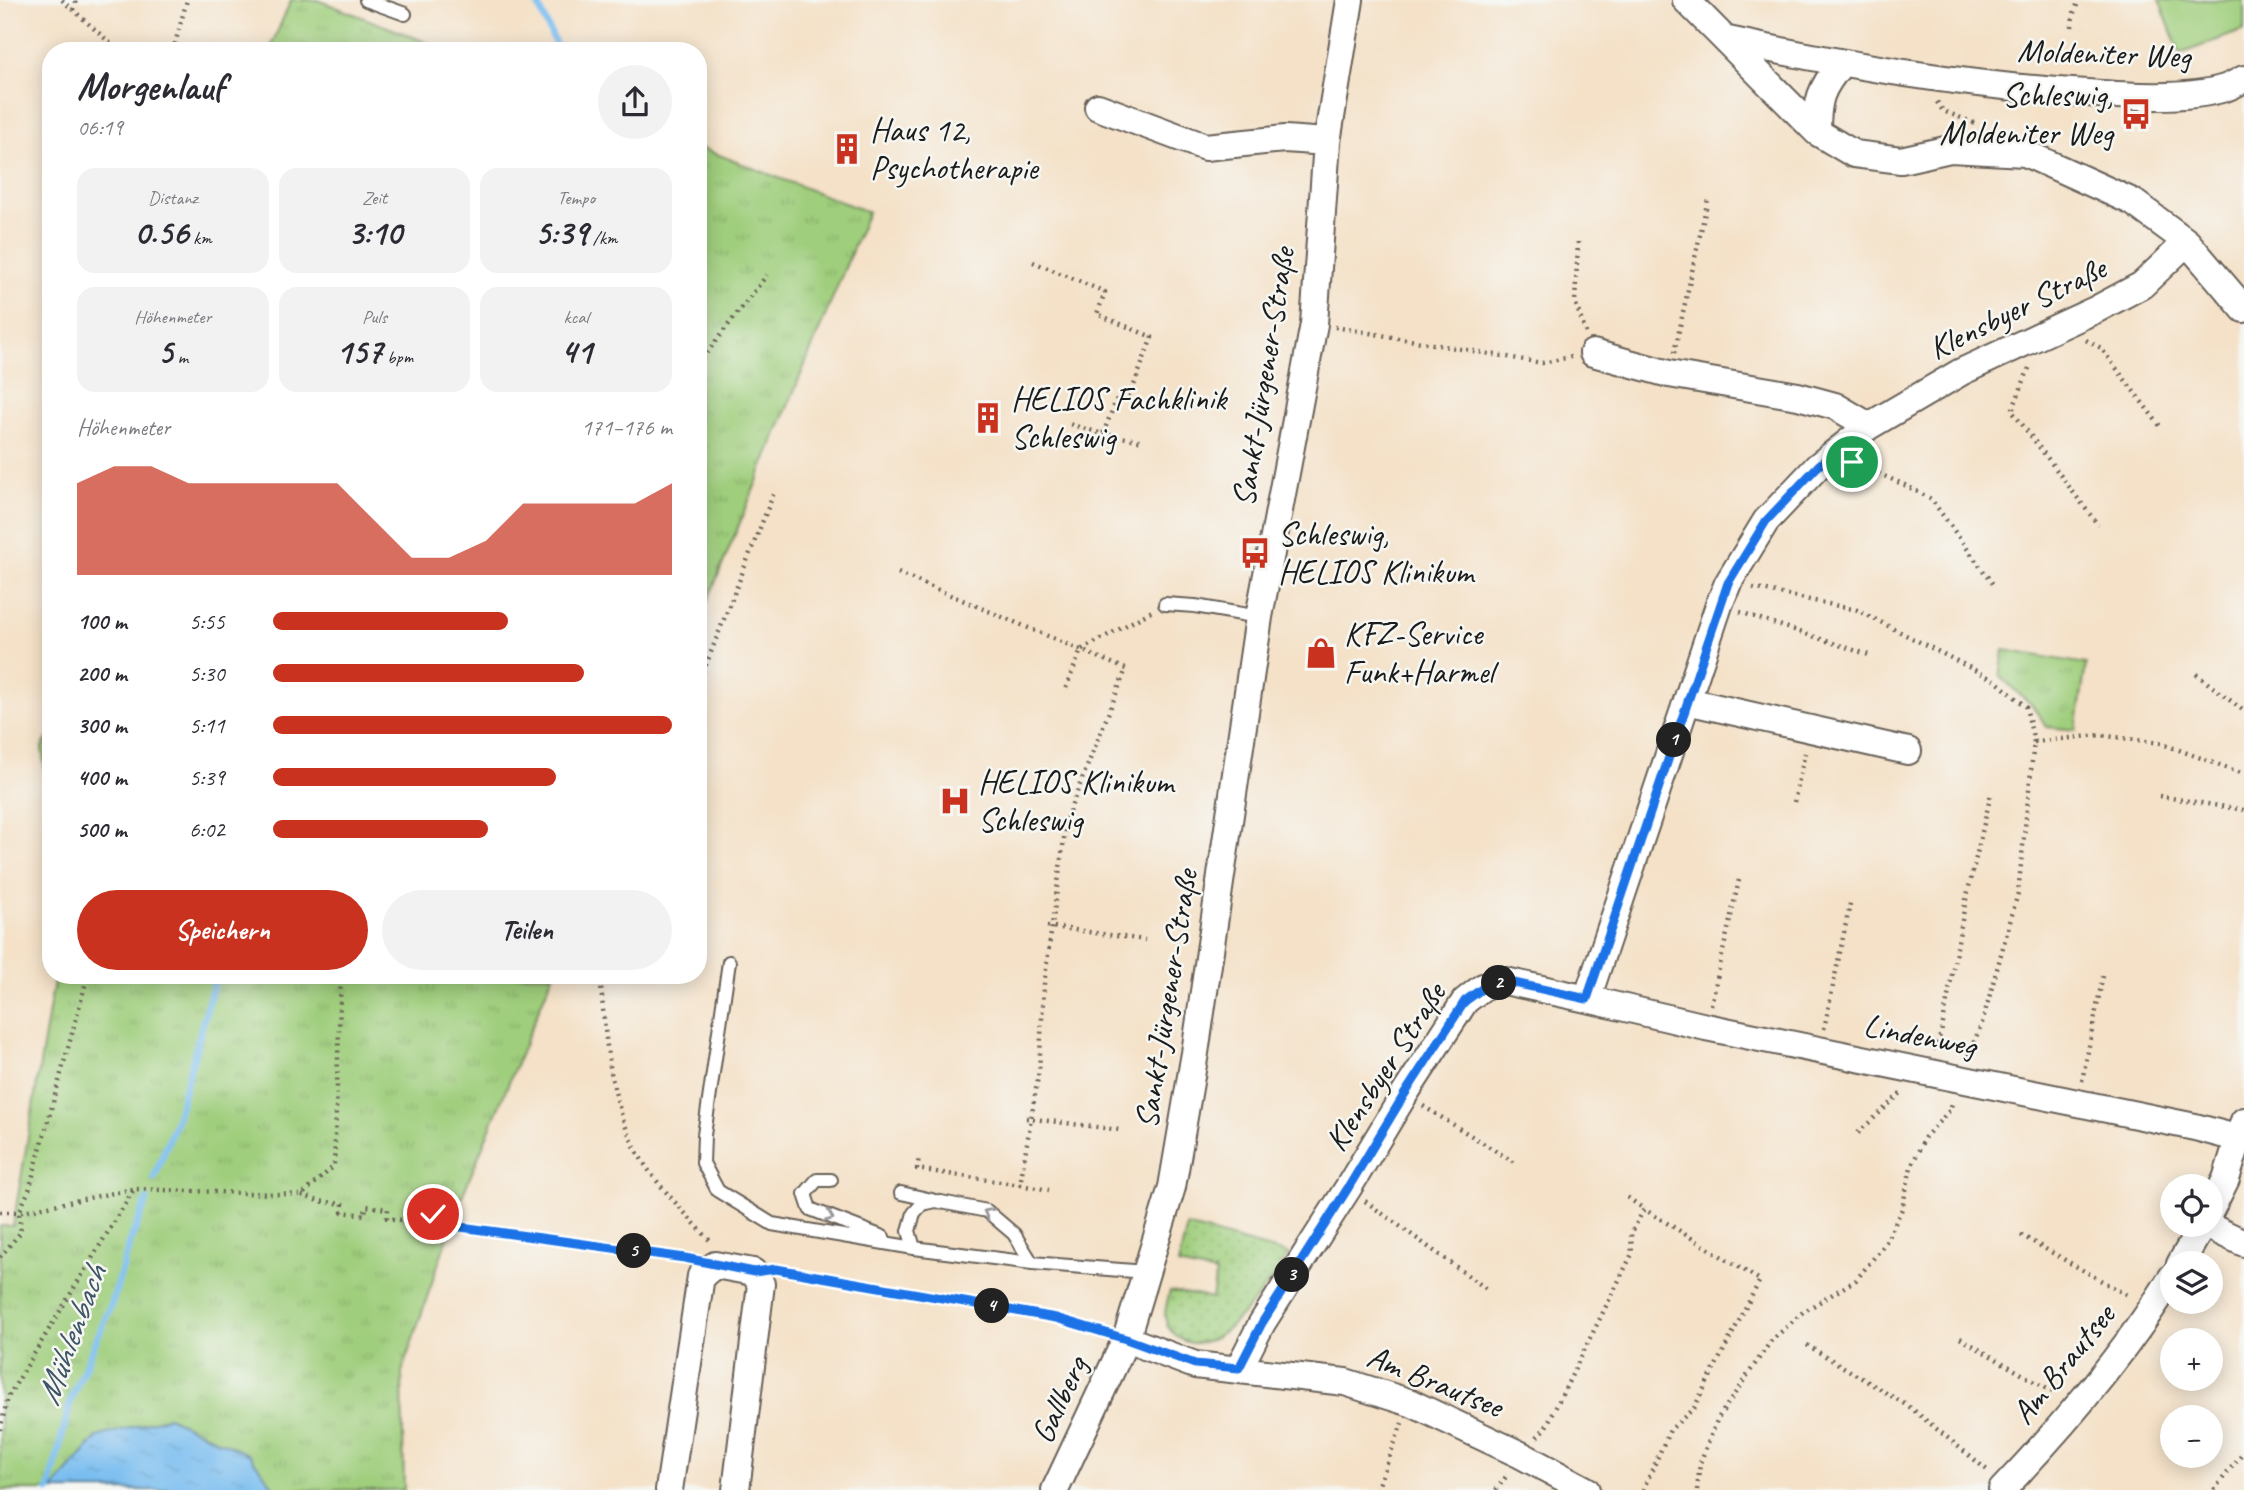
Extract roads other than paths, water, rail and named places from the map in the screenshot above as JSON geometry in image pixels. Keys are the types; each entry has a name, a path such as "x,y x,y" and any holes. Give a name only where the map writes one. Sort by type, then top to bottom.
{"street":[{"name":"Sankt-Jürgener-Straße","path":"1126,1339 1172,1187 1193,1067 1258,617 1314,324 1327,142 1350,0"},
{"path":"1686,0 1816,132 1854,154 1901,160 1950,149 2025,153 2133,202 2187,242 2244,309"},
{"name":"Moldeniter Weg","path":"1728,40 1841,64 1963,81 2091,93 2180,95 2226,88 2244,79"},
{"path":"1816,132 1817,104 1827,80 1841,64"},
{"path":"1098,107 1205,147 1285,139 1327,142"},
{"name":"Klensbyer Straße","path":"1239,1368 1262,1323 1465,1001 1483,988 1505,981 1587,999 1724,594 1766,521 1818,466 1869,426 1961,372 2142,285 2187,242"},
{"path":"1593,353 1670,374 1798,396 1835,406 1869,426"},
{"path":"1687,701 1909,751"},
{"name":"Lindenweg","path":"1587,999 1706,1027 2195,1127 2242,1130"},
{"path":"2223,1185 2242,1130"},
{"path":"2223,1233 2244,1242"},
{"path":"669,1490 701,1276 733,1268 761,1284 736,1490"},
{"name":"Am Brautsee","path":"2003,1488 2077,1407 2160,1296"},
{"name":"Am Brautsee","path":"1126,1339 1195,1364 1345,1382 1411,1403 1521,1455 1586,1490"},
{"name":"Gallberg","path":"1055,1490 1126,1339"}],"lane":[{"path":"366,0 405,14"},
{"path":"1165,604 1195,606 1258,617"},
{"path":"729,962 704,1135 703,1163 718,1191 772,1224 914,1248 1032,1263 1146,1272"},
{"path":"831,1180 817,1180 805,1194 810,1209 914,1248"},
{"path":"901,1193 987,1211 1014,1234 1032,1263"},
{"path":"914,1248 909,1231 914,1213 922,1204 936,1200"}],"water":[{"path":"168,1417 250,1455 276,1490 52,1490 97,1437"}],"waterway":[{"name":"Mühlenbach","path":"536,0 555,42"},
{"name":"Mühlenbach","path":"154,1178 176,1121 214,984"},
{"name":"Mühlenbach","path":"49,1490 71,1399 112,1303 131,1239 147,1200"}],"place":[{"name":"Schleswig, Moldeniter Weg","path":"2136,114"},
{"name":"Haus 12, Psychotherapie","path":"847,149"},
{"name":"HELIOS Fachklinik Schleswig","path":"988,418"},
{"name":"Schleswig, HELIOS Klinikum","path":"1255,553"},
{"name":"KFZ-Service Funk+Harmel","path":"1321,653"},
{"name":"HELIOS Klinikum Schleswig","path":"955,801"}]}
